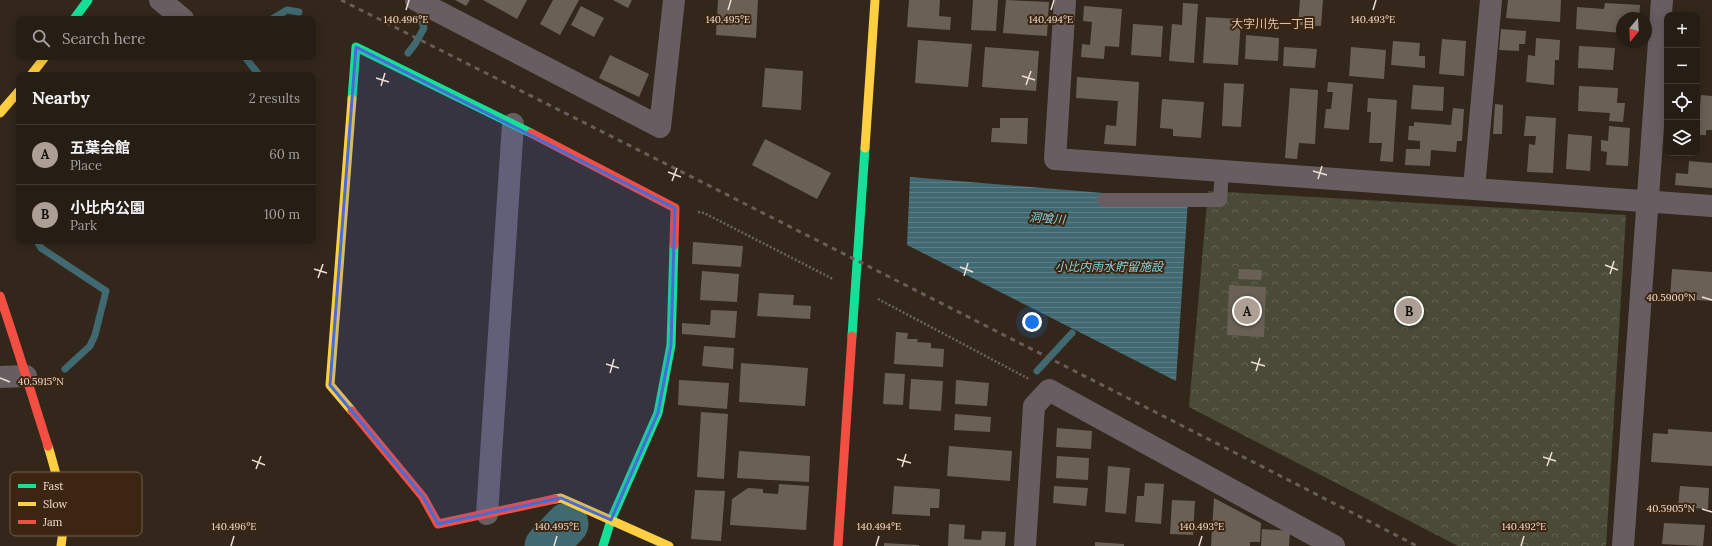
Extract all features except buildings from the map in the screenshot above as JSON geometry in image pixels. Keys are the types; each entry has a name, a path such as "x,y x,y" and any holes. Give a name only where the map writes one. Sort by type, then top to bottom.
{"street":[{"path":"76,16 88,0"},
{"path":"160,0 179,16"},
{"path":"416,0 660,127 674,0"},
{"path":"838,546 875,0"},
{"path":"1064,0 1055,159 1474,188 1620,200 1648,200 1712,206"},
{"path":"1474,188 1491,0"},
{"path":"1623,546 1662,0"},
{"path":"603,546 611,520 658,413 671,345 675,208 513,124 356,47 330,385 423,497 438,524 561,498 611,520 668,546"},
{"path":"33,72 43,60"},
{"path":"0,113 16,94"},
{"path":"487,514 513,124"},
{"path":"0,296 50,450 55,472"},
{"path":"0,377 26,376"},
{"path":"1025,546 1034,406 1049,390 1334,546"},
{"path":"61,546 64,536"}],"lane":[{"path":"1104,200 1220,200 1222,171"}],"path":[{"path":"675,208 704,213 855,291 881,300 1049,390"}],"highlighted area":[{"path":"356,47 675,208 671,345 658,413 611,520 561,498 438,524 423,497 330,385"}],"green space":[{"path":"1208,191 1626,215 1606,546 1458,546 1189,407"}],"water":[{"name":"小比内雨水貯留施設","path":"910,177 1188,200 1176,381 907,245"}],"waterway":[{"path":"277,16 287,10 299,12"},
{"path":"408,53 424,28 420,16"},
{"path":"247,60 257,72"},
{"path":"39,244 41,248 106,291 95,335 90,346 65,369"},
{"path":"1037,371 1072,333"},
{"name":"洞喰川","path":"546,546 567,524"}],"railway":[{"path":"341,0 1014,340 1417,546"}],"traffic: fast":[{"path":"76,16 88,0"},
{"path":"352,99 356,47 531,133"},
{"path":"852,336 865,148"},
{"path":"603,546 611,520 658,413 671,345 674,245"}],"traffic: slow":[{"path":"865,148 875,0"},
{"path":"33,72 43,60"},
{"path":"0,113 16,94"},
{"path":"352,99 330,385 352,411"},
{"path":"48,446 55,472"},
{"path":"555,499 561,498 669,546"},
{"path":"61,546 63,536"}],"traffic: jam":[{"path":"531,133 675,208 674,245"},
{"path":"0,296 48,446"},
{"path":"838,546 852,336"},
{"path":"352,411 423,497 438,524 555,499"}],"place":[{"name":"五葉会館","path":"1247,311"},
{"name":"小比内公園","path":"1409,311"}],"district":[{"name":"大字川先一丁目","path":"1273,23"}]}
